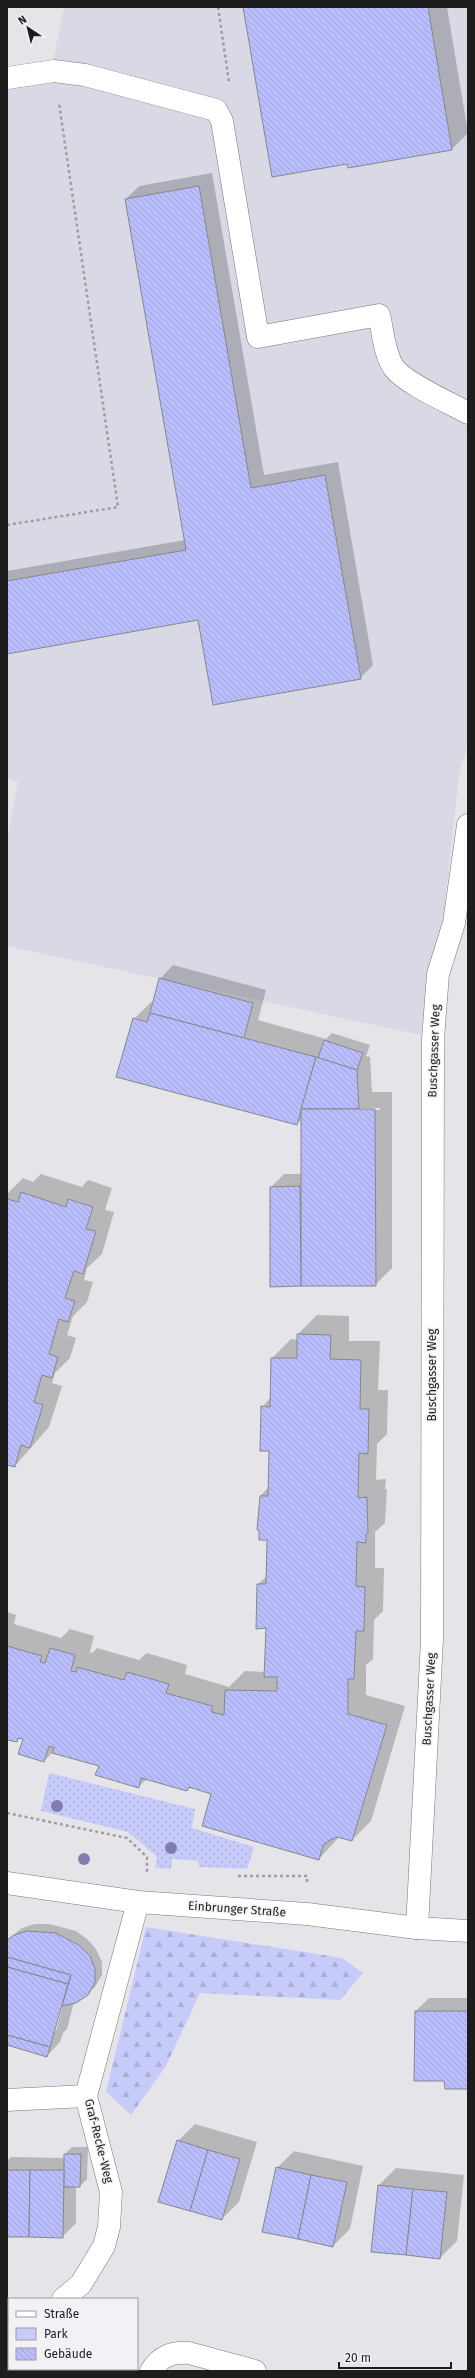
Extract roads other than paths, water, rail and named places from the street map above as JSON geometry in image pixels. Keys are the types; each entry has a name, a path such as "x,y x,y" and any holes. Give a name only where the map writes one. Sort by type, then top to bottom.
{"street":[{"path":"7,78 54,71 85,75 216,110 222,121 258,337 380,314 387,353 394,369 412,383 468,413"},
{"name":"Buschgasser Weg","path":"418,1928 432,1640 433,1039 438,974 454,923 468,825"},
{"name":"Einbrunger Straße","path":"7,1883 138,1902 307,1914 418,1928 468,1931"},
{"name":"Graf-Recke-Weg","path":"64,2298 81,2284 104,2246 109,2227 111,2192 86,2096 138,1902"},
{"path":"7,2100 86,2096"},
{"path":"151,2371 156,2363 169,2354 178,2352 189,2353 255,2371"}]}
